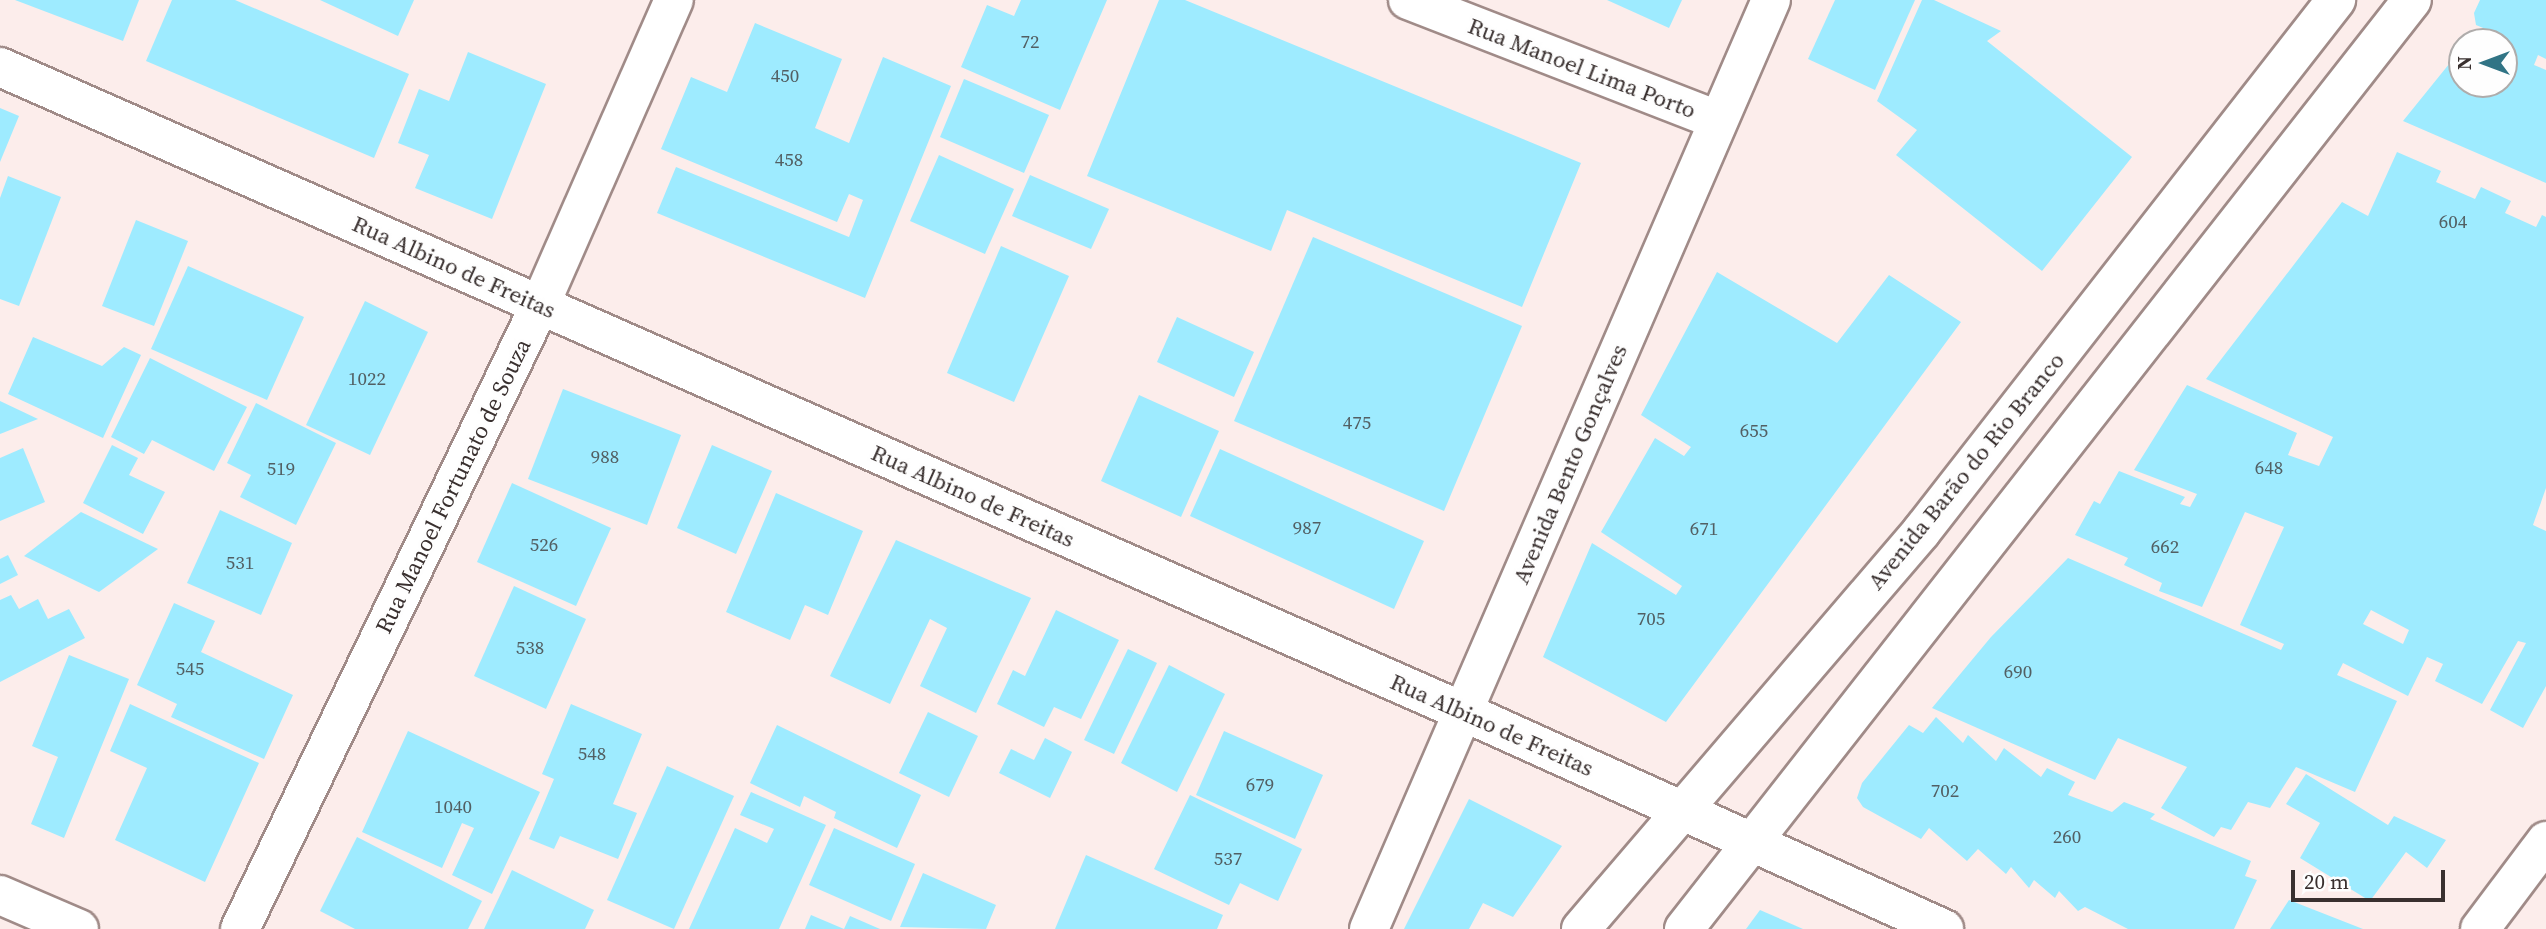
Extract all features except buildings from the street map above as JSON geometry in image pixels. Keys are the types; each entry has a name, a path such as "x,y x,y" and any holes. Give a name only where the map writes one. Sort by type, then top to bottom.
{"street":[{"name":"Rua Manoel Fortunato de Souza","path":"240,929 540,305 674,0"},
{"name":"Rua Manoel Lima Porto","path":"1408,0 1718,120"},
{"name":"Avenida Bento Gonçalves","path":"1369,929 1771,0"},
{"name":"Avenida Barão do Rio Branco","path":"1581,929 1921,532 2336,0"},
{"path":"1685,929 1963,568 2412,0"},
{"name":"Rua Albino de Freitas","path":"0,67 1464,712 1944,929"},
{"path":"2480,929 2546,841"},
{"path":"0,895 79,929"}]}
